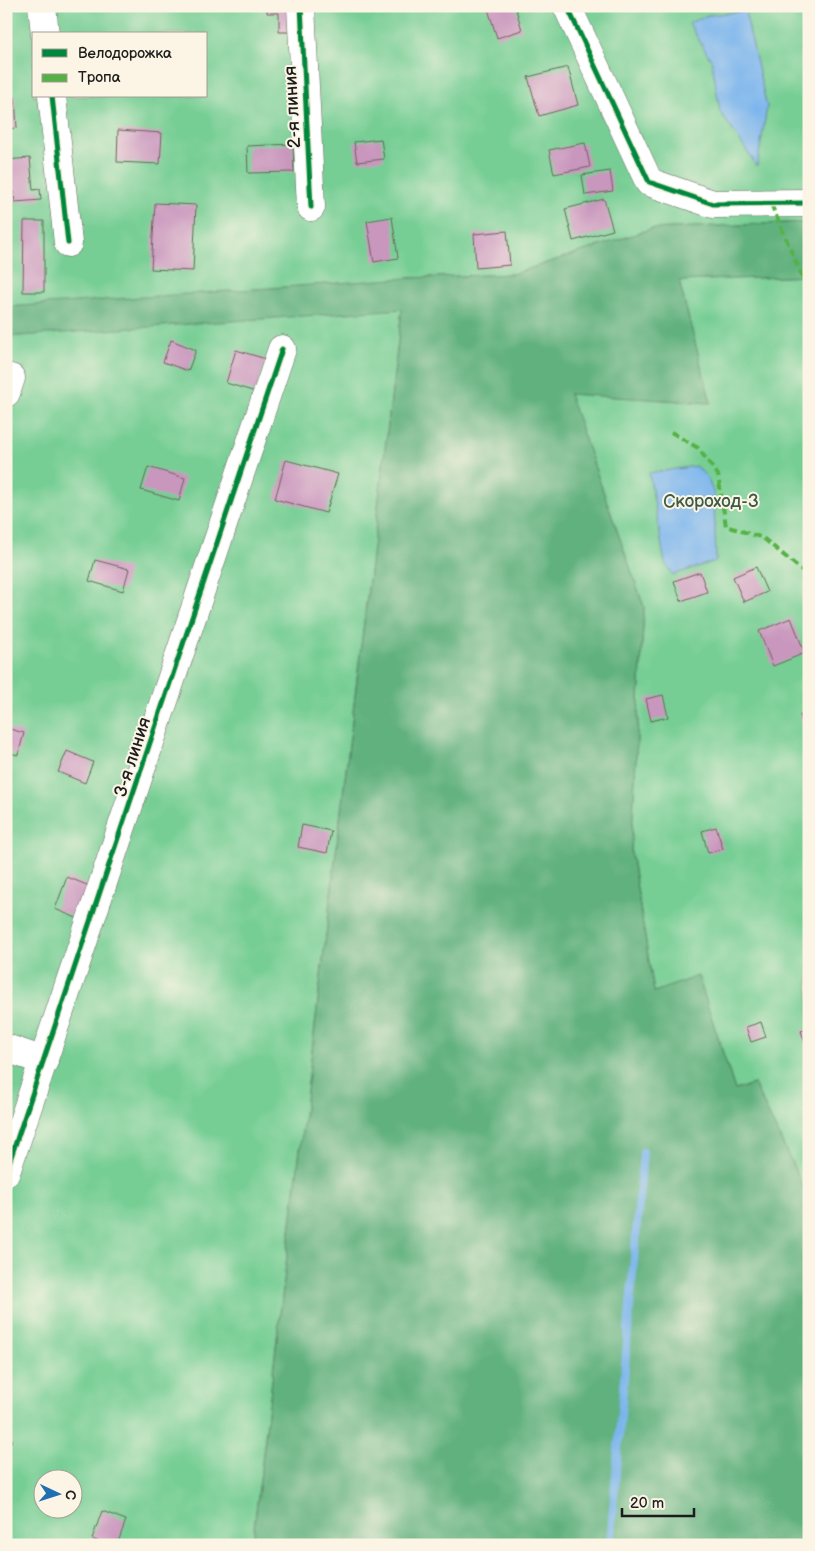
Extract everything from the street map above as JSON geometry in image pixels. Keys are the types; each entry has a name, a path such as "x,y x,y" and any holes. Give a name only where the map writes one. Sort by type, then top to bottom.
{"street":[{"path":"42,6 45,32"},
{"name":"2-я линия","path":"301,6 310,207"},
{"path":"567,6 649,182 713,204 809,203"},
{"path":"52,98 68,243"},
{"name":"3-я линия","path":"6,1172 282,349"},
{"path":"6,1048 44,1061"}],"green space":[{"path":"6,6 809,6 809,222 651,229 513,274 408,278 402,309 252,1545 6,1545"},
{"path":"809,222 809,276 679,281 711,403 569,394 644,607 631,852 654,992 698,976 735,1090 754,1084 809,1199 809,1545 252,1545 402,309 6,337 6,307 408,278 513,274 651,229"},
{"name":"Скороход-3","path":"809,276 809,1199 754,1084 735,1090 698,977 654,993 631,852 644,607 568,393 710,403 679,281"}],"water":[{"path":"745,11 767,107 757,166 720,112 712,62 689,23 708,15"},
{"path":"696,466 707,477 714,494 716,561 673,575 665,563 649,473"}],"building":[{"path":"267,6 291,6 291,32 279,32 279,13 267,13"},
{"path":"487,6 515,6 522,30 497,38"},
{"path":"568,67 578,105 539,116 528,77"},
{"path":"15,97 17,128 6,129 6,98"},
{"path":"118,130 162,133 160,164 117,162"},
{"path":"381,139 384,159 357,162 354,142"},
{"path":"585,143 590,167 554,174 549,150"},
{"path":"293,144 294,172 248,173 247,146"},
{"path":"30,158 33,190 40,189 41,200 15,202 14,192 6,192 6,160"},
{"path":"610,171 613,191 585,195 582,175"},
{"path":"604,199 613,230 573,241 565,209"},
{"path":"155,203 196,205 193,271 151,269"},
{"path":"392,217 398,258 374,262 367,221"},
{"path":"24,221 44,221 44,292 23,292"},
{"path":"507,231 510,265 476,268 474,234"},
{"path":"171,340 196,350 188,371 163,362"},
{"path":"236,350 266,359 256,392 226,383"},
{"path":"286,460 338,474 326,513 275,499"},
{"path":"148,467 185,478 179,501 141,490"},
{"path":"95,560 129,569 123,591 89,581"},
{"path":"756,567 767,592 744,602 733,577"},
{"path":"700,572 707,592 681,601 674,581"},
{"path":"791,618 805,653 773,666 759,631"},
{"path":"663,695 668,717 651,721 646,699"},
{"path":"809,713 809,741 808,741 800,715"},
{"path":"6,728 24,733 18,755 6,752"},
{"path":"67,751 93,762 85,783 58,772"},
{"path":"302,825 331,831 327,853 298,847"},
{"path":"716,827 723,849 708,853 702,831"},
{"path":"67,877 92,887 79,919 55,909"},
{"path":"761,1022 766,1037 751,1042 746,1027"},
{"path":"809,1028 809,1051 808,1052 801,1031"},
{"path":"6,1307 11,1308 7,1325 6,1325"},
{"path":"6,1437 12,1439 6,1454"},
{"path":"102,1511 126,1520 117,1545 108,1545 92,1539"}],"waterway":[{"path":"610,1545 643,1152"}],"marked path":[{"path":"771,204 809,292"},
{"path":"671,432 698,448 718,475 726,526 763,538 809,576"}],"cycle path":[{"path":"301,6 311,207"},
{"path":"567,6 649,182 713,204 809,203"},
{"path":"52,98 68,243"},
{"path":"6,1172 282,349"}]}
